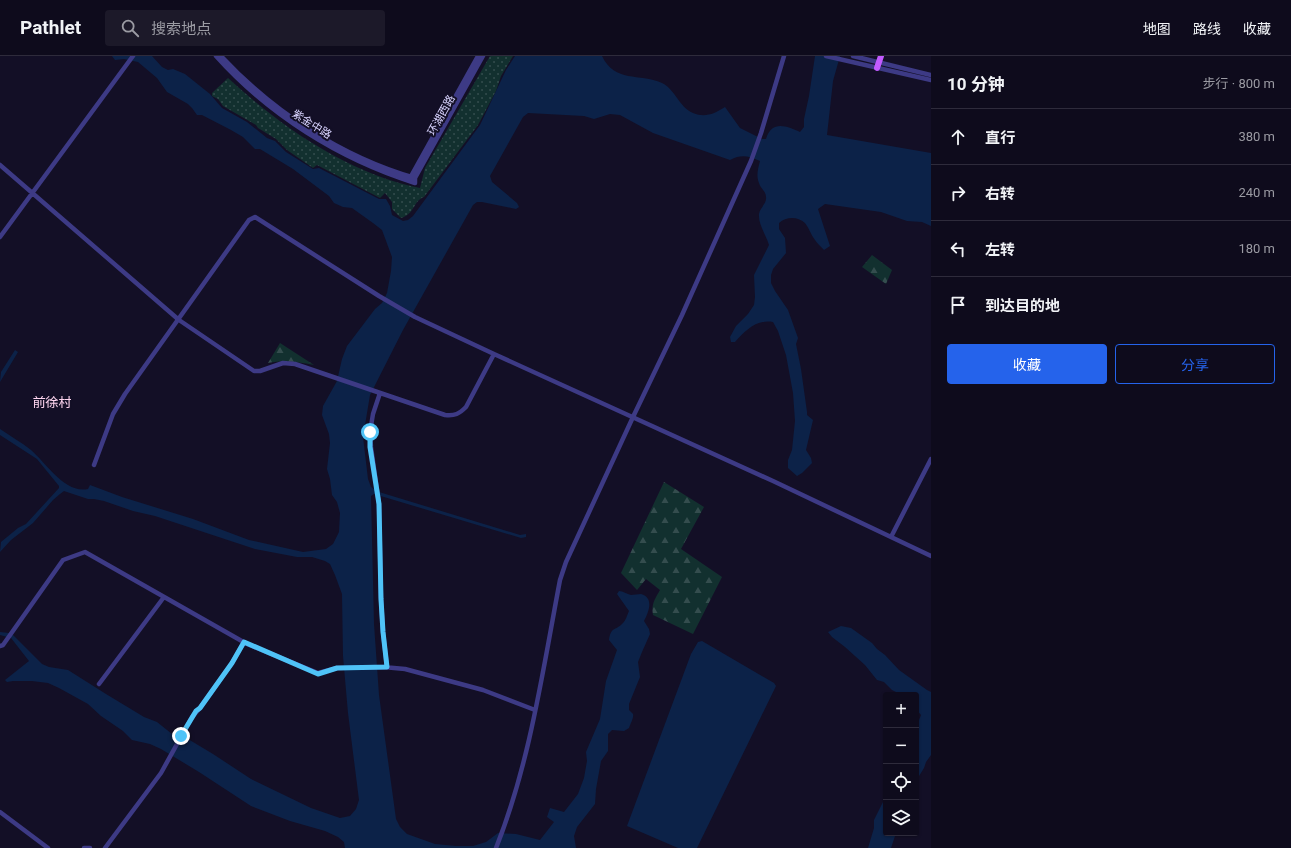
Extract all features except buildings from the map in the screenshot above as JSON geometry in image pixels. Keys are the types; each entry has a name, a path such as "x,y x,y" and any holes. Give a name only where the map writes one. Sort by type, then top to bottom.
{"main road":[{"path":"878,65 881,56"}],"street":[{"path":"0,237 133,56"},
{"name":"紫金中路","path":"216,56 252,93 300,128 361,162 383,172 412,180"},
{"name":"紫金中路","path":"221,56 258,92 283,112 335,145 412,180"},
{"name":"环湖西路","path":"412,180 478,56"},
{"name":"环湖西路","path":"412,180 483,56"},
{"path":"496,848 518,786 535,710 560,580 573,546 682,315 751,161 784,56"},
{"path":"826,56 931,75"},
{"path":"853,56 878,65 931,80"},
{"path":"0,165 179,320 254,371 260,371 284,363 295,364 445,415 454,416 460,414 466,408 494,354"},
{"path":"94,465 113,414 125,394 249,220 255,217 414,317 773,481 931,556"},
{"path":"379,393 373,414 370,432 370,447 379,504 381,599 385,667"},
{"path":"891,537 931,458"},
{"path":"0,646 3,645 63,560 85,552 244,642 318,674 337,668 385,667 404,669 483,690 535,710"},
{"path":"99,684 164,597"},
{"path":"105,848 158,776 196,711 200,708 232,663 244,642"},
{"path":"0,812 48,848"},
{"path":"84,848 90,848"}],"green space":[{"path":"490,56 513,56 501,76 496,91 478,125 424,197 418,201 409,214 401,218 392,209 392,202 385,193 380,198 317,165 313,168 287,150 276,139 258,128 256,125 223,106 218,99 212,96 212,93 228,78 270,114 317,146 368,172 420,188 425,168"},
{"path":"872,255 892,270 886,284 862,267"},
{"path":"280,343 314,365 291,362 268,363"},
{"path":"664,482 704,507 681,549 722,577 693,634 653,615 653,605 660,590 646,579 637,590 621,573"}],"water":[{"path":"112,56 152,56 162,67 168,70 173,69 185,74 210,94 222,108 247,122 267,138 275,141 286,152 313,169 319,168 379,199 386,199 390,206 392,215 403,221 408,220 413,216 480,125 506,70 515,56 602,56 607,65 621,74 662,83 670,89 684,107 693,113 705,115 717,112 725,107 740,128 762,139 766,139 772,129 780,126 800,132 804,127 804,119 815,56 840,56 833,81 827,135 931,153 931,226 922,222 907,221 881,212 825,204 818,209 830,246 824,250 812,236 805,223 799,219 785,219 779,223 779,229 785,238 786,253 773,269 771,283 788,310 798,338 796,344 807,415 813,420 806,450 812,463 797,476 788,468 788,460 792,450 795,421 793,393 786,355 778,331 773,322 761,322 751,327 735,342 731,342 730,337 736,326 748,314 754,305 754,275 769,245 759,218 759,214 766,197 758,178 760,161 756,159 742,156 730,160 653,133 620,115 610,114 594,119 584,116 528,113 523,117 490,176 492,182 517,203 519,207 516,209 482,202 477,202 473,205 403,330 370,395 363,437 368,479 371,487 379,492 520,535 526,534 526,537 521,538 374,494 371,496 374,624 379,695 396,819 400,827 407,834 435,844 473,846 486,842 498,833 516,834 540,840 554,822 547,817 550,808 564,812 578,794 584,778 587,761 586,752 600,719 606,681 617,650 609,640 610,636 612,631 624,622 629,611 617,594 619,591 622,591 631,595 641,594 648,599 649,602 644,621 650,634 638,662 640,677 629,704 629,710 633,714 633,717 629,728 624,731 612,730 608,734 608,751 601,761 595,804 577,827 574,836 576,848 345,848 344,842 338,837 325,831 290,821 251,806 161,749 150,744 132,740 123,731 101,716 88,704 59,688 48,683 32,681 7,682 5,680 29,661 11,638 0,635 0,632 13,635 42,664 49,667 68,670 144,717 157,722 172,734 188,739 251,779 311,808 340,818 350,816 356,809 359,800 348,713 343,656 342,594 330,564 312,557 297,557 255,549 155,516 133,511 104,501 88,499 64,491 53,500 33,523 11,540 0,552 1,542 18,528 26,524 59,488 59,486 37,459 0,435 0,429 31,450 56,476 72,487 88,489 90,485 122,497 193,519 249,540 303,552 326,549 333,544 339,532 340,513 337,502 332,495 327,469 330,443 329,434 322,415 323,406 337,381 342,359 347,346 375,309 382,303 387,293 392,257 382,230 352,208 343,207 334,203 329,196 293,169 260,149 255,149 243,137 202,115 197,115 188,104 167,92 157,78 138,62 124,59 115,60"},
{"path":"15,350 18,352 0,382 1,372"},
{"path":"841,626 851,628 872,643 899,670 931,692 931,755 919,776 919,720 921,715 919,713 919,692 896,692 892,690 884,682 877,680 865,665 828,632"},
{"path":"702,641 774,683 776,686 697,848 678,848 627,826 691,654 698,642"},
{"path":"883,802 883,836 895,836 891,848 868,848 874,828 874,820"}],"district":[{"name":"前徐村","path":"52,402"}],"route":[{"path":"181,736 192,716 200,708 232,663 244,642 318,674 337,668 387,667 381,599 379,504 376,475 370,447 370,432"}]}
